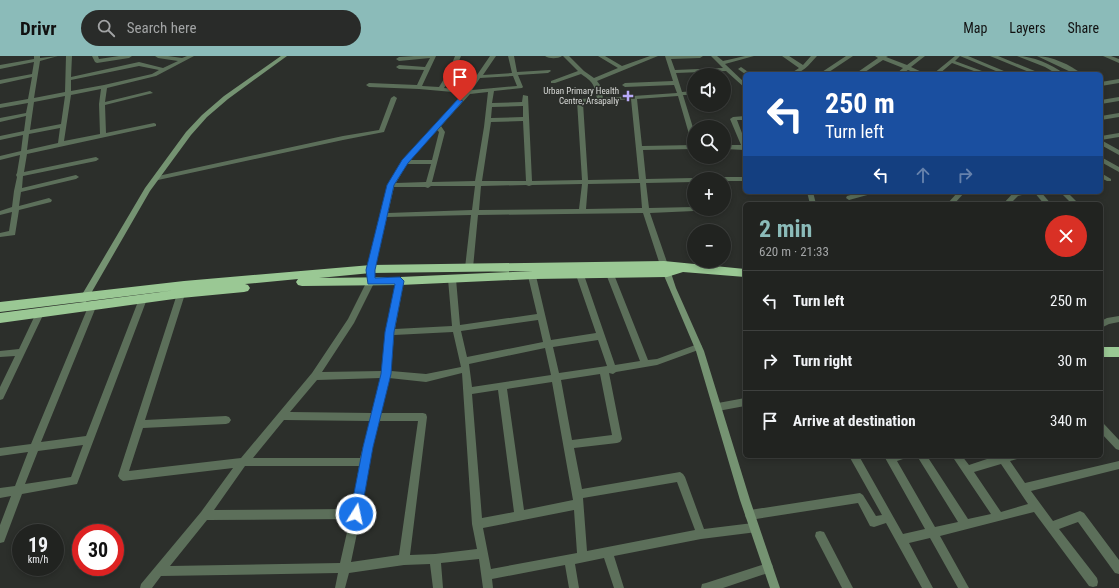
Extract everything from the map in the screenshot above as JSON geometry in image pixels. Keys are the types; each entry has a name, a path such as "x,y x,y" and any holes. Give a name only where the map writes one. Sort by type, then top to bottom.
{"highway":[{"path":"0,307 184,285 370,270 469,268 665,269"},
{"path":"0,318 181,294 295,283 610,274 684,268 743,273"},
{"path":"1103,352 1119,352"}],"street":[{"path":"0,67 37,58 55,56"},
{"path":"61,144 68,94 69,56"},
{"path":"95,60 129,56"},
{"path":"136,56 137,64"},
{"path":"158,56 183,60"},
{"path":"0,106 104,87 154,75 191,56"},
{"path":"77,308 85,297 147,190 158,178 194,127 212,109 284,56"},
{"path":"399,58 432,56 428,69 418,87"},
{"path":"441,88 452,71 458,56"},
{"path":"145,588 206,515 243,462 315,376 349,326 371,281 370,270 391,185 405,162 468,92 492,56"},
{"path":"369,85 441,88 468,92 520,87 511,56"},
{"path":"548,56 559,56"},
{"path":"566,56 582,72 594,80 597,85 600,99"},
{"path":"601,56 622,68"},
{"path":"594,80 655,56"},
{"path":"688,120 669,56 700,56"},
{"path":"714,56 727,68"},
{"path":"723,63 751,56"},
{"path":"785,56 803,68"},
{"path":"797,72 814,56"},
{"path":"825,72 850,56"},
{"path":"902,72 922,56"},
{"path":"938,72 958,56"},
{"path":"963,56 1003,72"},
{"path":"994,56 1034,72"},
{"path":"1020,56 1047,66 1058,72"},
{"path":"1040,56 1052,59 1075,72"},
{"path":"1106,56 1119,61"},
{"path":"116,57 116,69"},
{"path":"861,72 882,57 918,72"},
{"path":"0,235 12,233 19,175 24,152 25,133 36,75 37,58"},
{"path":"1047,66 1052,59"},
{"path":"951,61 981,72"},
{"path":"68,78 137,64 165,70"},
{"path":"399,67 428,69"},
{"path":"741,69 745,72"},
{"path":"477,77 548,71"},
{"path":"673,72 687,71"},
{"path":"553,82 582,72"},
{"path":"731,72 743,84"},
{"path":"0,89 1,82 36,75"},
{"path":"1103,84 1119,81"},
{"path":"625,85 676,83"},
{"path":"103,135 102,104 104,87"},
{"path":"469,268 478,184 491,90"},
{"path":"102,104 150,93"},
{"path":"582,211 585,183 580,101 687,94"},
{"path":"525,96 529,184"},
{"path":"158,178 382,131 394,98"},
{"path":"634,98 646,210 665,269 698,347 718,407 753,528 775,588"},
{"path":"1103,102 1119,99"},
{"path":"490,105 525,104"},
{"path":"0,120 29,114"},
{"path":"1103,118 1119,115"},
{"path":"1112,116 1119,118"},
{"path":"743,118 733,118 743,143"},
{"path":"488,120 526,119"},
{"path":"0,138 64,125"},
{"path":"0,158 154,125"},
{"path":"428,186 442,132 438,126"},
{"path":"1103,138 1119,135"},
{"path":"1103,143 1119,153"},
{"path":"640,148 687,147"},
{"path":"731,147 743,148"},
{"path":"19,175 96,159"},
{"path":"1103,160 1119,170"},
{"path":"405,162 435,162"},
{"path":"1103,176 1109,180"},
{"path":"17,192 76,177"},
{"path":"731,179 743,179"},
{"path":"391,185 428,186 687,180"},
{"path":"850,198 863,194"},
{"path":"952,202 960,194"},
{"path":"1008,202 1016,194"},
{"path":"1039,194 1046,202"},
{"path":"1065,194 1074,202"},
{"path":"0,213 49,200"},
{"path":"384,215 475,212 687,209"},
{"path":"610,274 645,364"},
{"path":"568,445 617,439 608,370 601,336 580,275"},
{"path":"532,276 556,378 578,499 582,557"},
{"path":"452,279 456,329 466,365 477,524 488,588"},
{"path":"340,588 343,568 356,514 364,462 386,374 390,332 400,281"},
{"path":"181,294 123,476 243,462 364,462"},
{"path":"0,493 74,481 144,300"},
{"path":"0,538 20,489 35,446 92,307"},
{"path":"0,396 40,312"},
{"path":"390,332 456,329 542,316"},
{"path":"1103,324 1107,321 1119,319"},
{"path":"315,376 386,374 426,378 466,365 548,344 601,336"},
{"path":"467,391 657,362 698,347"},
{"path":"0,354 21,352"},
{"path":"502,386 520,516"},
{"path":"718,407 743,402"},
{"path":"281,416 423,417 404,560"},
{"path":"139,424 226,420"},
{"path":"1103,432 1118,445"},
{"path":"0,452 35,446 90,440"},
{"path":"855,458 928,588"},
{"path":"894,458 964,588"},
{"path":"923,458 966,525"},
{"path":"958,458 999,517"},
{"path":"966,470 999,458"},
{"path":"1003,458 1036,507 1093,582"},
{"path":"1024,488 1119,465"},
{"path":"477,524 520,516 578,499 680,477 701,534"},
{"path":"750,515 860,498 874,522 888,518"},
{"path":"901,540 1036,507"},
{"path":"206,515 356,514"},
{"path":"1051,527 1080,516 1119,569"},
{"path":"486,575 608,553 701,534 753,528"},
{"path":"820,536 848,588"},
{"path":"159,571 343,568 404,560 435,559 483,553"},
{"path":"608,553 619,588"},
{"path":"435,559 438,588"},
{"path":"569,559 574,588"},
{"path":"706,588 768,568"}],"place":[{"name":"Urban Primary Health Centre, Arsapally","path":"628,96"}],"route":[{"path":"356,514 364,462 386,374 390,332 400,281 371,281 370,270 391,185 405,162 460,101"}]}
